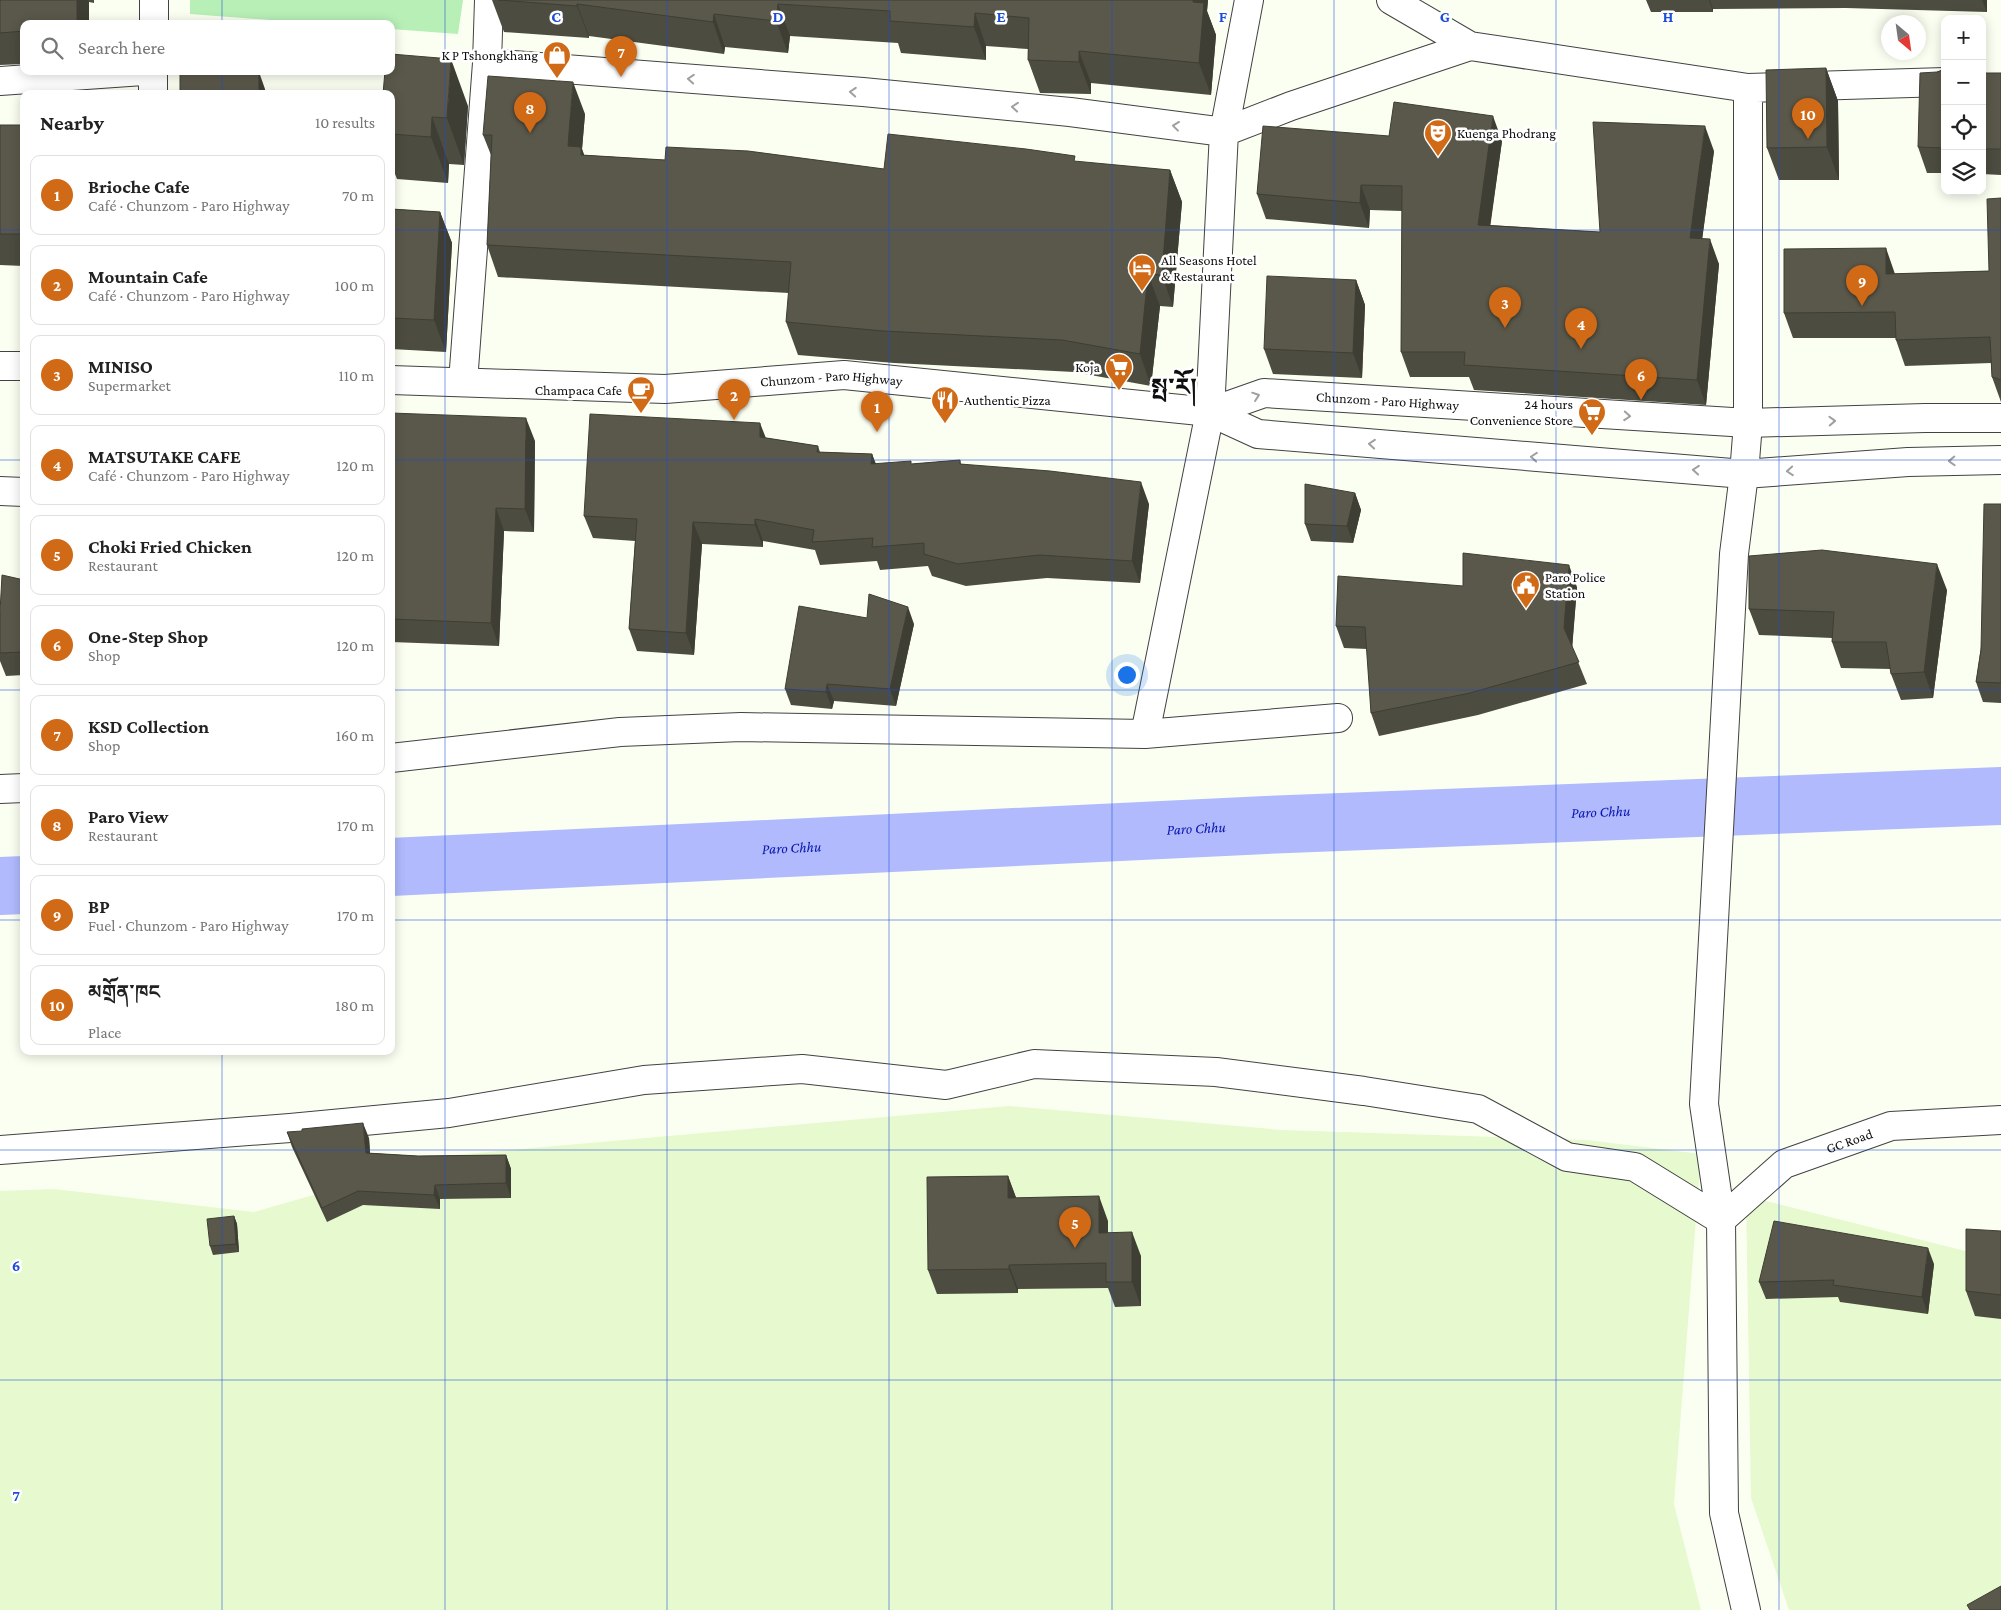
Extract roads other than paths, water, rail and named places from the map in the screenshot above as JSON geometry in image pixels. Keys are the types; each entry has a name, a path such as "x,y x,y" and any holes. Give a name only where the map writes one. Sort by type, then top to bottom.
{"street":[{"path":"154,0 154,20"},
{"path":"463,382 487,63 489,0"},
{"path":"1144,734 1210,412 1224,132 1249,0"},
{"path":"1391,0 1470,46 1748,88 1941,82"},
{"path":"487,63 873,93 1070,112 1224,132 1291,106 1470,46"},
{"path":"0,81 86,75"},
{"path":"153,90 154,75"},
{"path":"1746,1610 1724,1513 1721,1220 1704,1104 1734,554 1748,423 1748,88"},
{"path":"0,366 20,366"},
{"name":"Chunzom - Paro Highway","path":"395,380 666,389 844,375 1210,412 1258,434 1744,474 1908,462 2001,460"},
{"name":"Chunzom - Paro Highway","path":"1210,412 1264,393 1748,423 1925,418 2001,418"},
{"path":"0,492 20,492"},
{"path":"395,758 620,732 741,727 1144,734 1338,718"},
{"path":"0,789 20,788"},
{"path":"0,1150 290,1128 448,1113 644,1080 802,1070 946,1085 1034,1064 1044,1064 1216,1072 1364,1090 1478,1109 1567,1157 1635,1167 1721,1220"},
{"name":"GC Road","path":"1721,1220 1784,1164 1873,1132 1891,1126 2001,1120"}],"waterway":[{"name":"Paro Chhu","path":"395,867 1266,825 2001,796"},
{"name":"Paro Chhu","path":"0,886 20,885"}],"place":[{"name":"KSD Collection","path":"621,77"},
{"name":"K P Tshongkhang","path":"557,79"},
{"name":"Paro View","path":"530,133"},
{"name":"མགྲོན་ཁང","path":"1808,139"},
{"name":"Kuenga Phodrang","path":"1438,157"},
{"name":"All Seasons Hotel & Restaurant","path":"1142,292"},
{"name":"BP","path":"1862,306"},
{"name":"MINISO","path":"1505,328"},
{"name":"MATSUTAKE CAFE","path":"1581,349"},
{"name":"Koja","path":"1119,391"},
{"name":"One-Step Shop","path":"1641,400"},
{"name":"Champaca Cafe","path":"641,414"},
{"name":"Mountain Cafe","path":"734,420"},
{"name":"Authentic Pizza","path":"945,424"},
{"name":"Brioche Cafe","path":"877,432"},
{"name":"24 hours Convenience Store","path":"1592,436"},
{"name":"Paro Police Station","path":"1526,609"},
{"name":"Choki Fried Chicken","path":"1075,1248"}],"district":[{"name":"སྤ་རོ།","path":"1174,386"}]}
